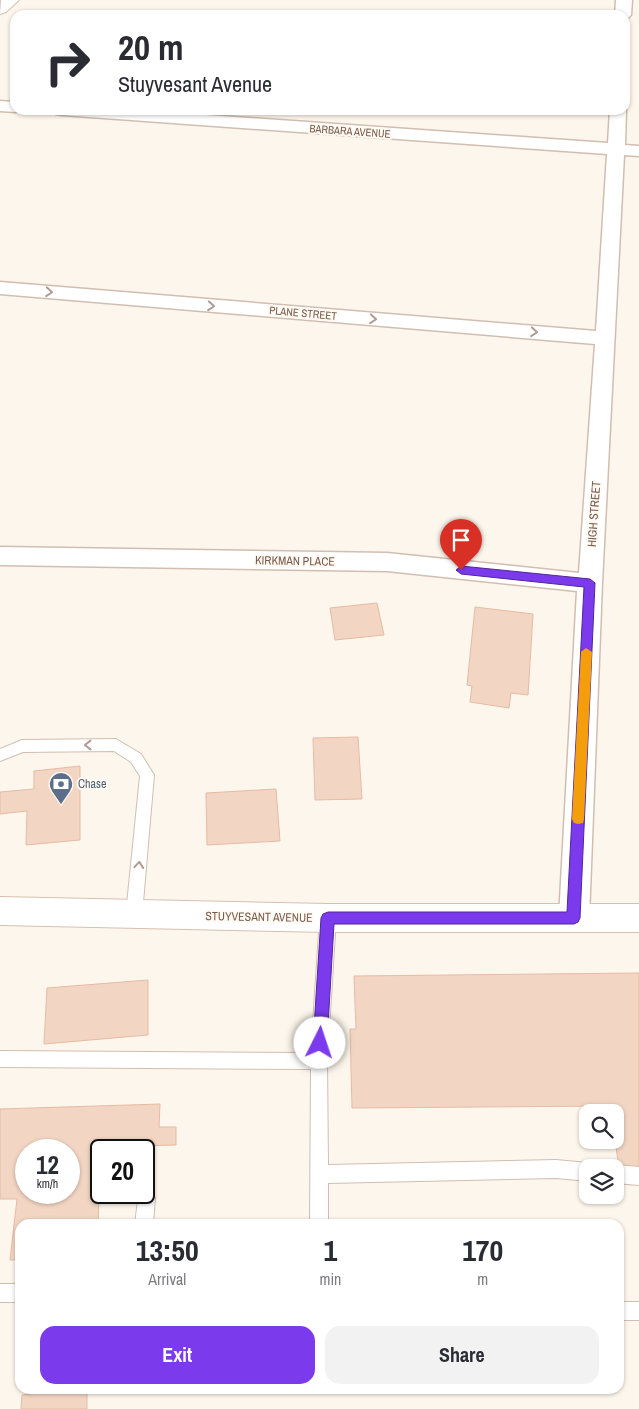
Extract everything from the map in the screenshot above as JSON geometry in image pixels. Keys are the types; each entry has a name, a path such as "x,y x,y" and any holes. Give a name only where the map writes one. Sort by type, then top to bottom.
{"main road":[{"path":"0,9 10,0"},
{"name":"STUYVESANT AVENUE","path":"0,911 328,918 639,918"}],"street":[{"name":"BARBARA AVENUE","path":"131,115 639,152"},
{"name":"HIGH STREET","path":"574,918 590,583 618,115"},
{"name":"PLANE STREET","path":"0,288 606,338"},
{"name":"KIRKMAN PLACE","path":"0,556 387,562 590,583"}],"lane":[{"path":"0,755 22,746 116,745 136,758 147,775 134,914"},
{"path":"319,1219 319,1061 328,918"},
{"path":"0,1060 319,1061"},
{"path":"319,1174 556,1168 579,1171"},
{"path":"624,1175 639,1176"},
{"path":"144,1219 146,1204"},
{"path":"0,1293 15,1293"},
{"path":"624,1311 639,1310"}],"building":[{"path":"377,603 384,635 335,640 330,608"},
{"path":"475,607 533,614 528,695 511,693 509,708 470,702 472,686 467,685"},
{"path":"358,737 362,799 315,800 313,738"},
{"path":"80,766 80,840 26,845 27,811 0,814 0,792 34,789 34,771"},
{"path":"276,789 280,841 207,845 206,793"},
{"path":"639,973 639,1168 624,1168 624,1159 618,1159 616,1149 624,1149 624,1104 579,1104 579,1106 352,1108 350,1029 356,1029 354,976"},
{"path":"148,980 148,1035 44,1044 47,988"},
{"path":"160,1104 159,1127 176,1127 176,1145 155,1146 155,1139 90,1139 90,1204 99,1204 98,1219 15,1219 15,1260 10,1260 16,1204 80,1204 80,1139 15,1139 15,1199 0,1199 0,1109"},
{"path":"87,1394 87,1409 21,1409 22,1395"}],"slow traffic":[{"path":"578,819 586,652"}],"place":[{"name":"Chase","path":"61,805"}],"route":[{"path":"320,1043 328,918 574,918 590,583 461,570"}]}
